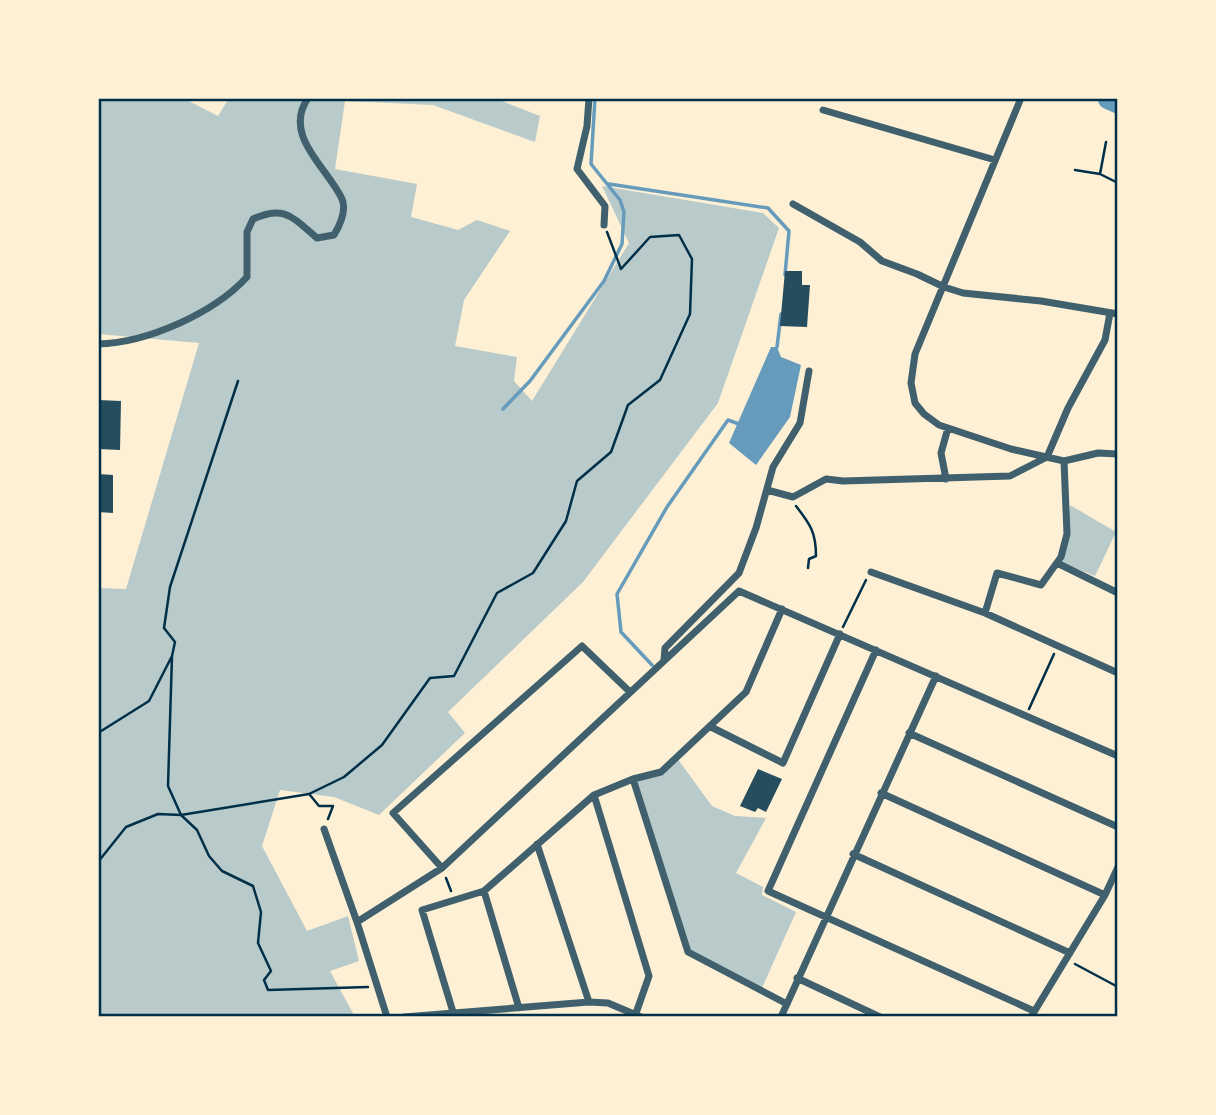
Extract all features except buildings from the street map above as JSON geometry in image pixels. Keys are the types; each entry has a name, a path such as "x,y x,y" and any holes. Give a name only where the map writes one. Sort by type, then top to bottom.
{"street":[{"path":"98,344 116,343 173,325 209,308 234,291 247,277 247,232 253,219 270,212 289,215 317,238 334,235 342,223 343,201 309,152 301,127 301,109 308,98"},
{"path":"589,98 587,126 577,169 605,205 604,225"},
{"path":"1021,98 915,354 911,383 915,402 939,425 1012,449 1064,461 1098,453 1118,454"},
{"path":"823,110 995,160"},
{"path":"767,491 793,497 826,479 843,481 1010,476 1047,457 1068,408 1105,340 1114,313 1041,301 963,293 944,287 882,261 860,242 793,204"},
{"path":"664,660 665,648 739,573 774,467 800,423 809,371"},
{"path":"946,479 941,453 948,428"},
{"path":"985,613 997,573 1041,586 1061,557 1067,534 1064,461"},
{"path":"1056,564 1118,593"},
{"path":"871,572 985,613 1118,673"},
{"path":"357,922 443,868 739,591 1118,756"},
{"path":"453,1012 422,910 484,891 594,795 633,779 661,772 746,692 782,609"},
{"path":"711,727 783,763 840,634"},
{"path":"443,868 393,813 582,646 630,692"},
{"path":"876,650 768,891 1033,1014 1105,895 1118,867"},
{"path":"781,1017 936,676"},
{"path":"909,733 1118,827"},
{"path":"633,779 688,952 787,1004"},
{"path":"881,793 1105,895"},
{"path":"404,1017 589,1002 608,1003 637,1016 649,976 594,795"},
{"path":"324,829 387,1017"},
{"path":"537,844 589,1002"},
{"path":"853,855 1068,956"},
{"path":"484,891 519,1008"},
{"path":"797,978 861,1013 880,1017"}],"path":[{"path":"1100,174 1106,142"},
{"path":"1075,170 1100,174 1118,183"},
{"path":"98,862 126,827 158,814 181,815 309,794 344,777 382,745 430,678 454,676 497,593 533,573 566,521 577,481 611,452 628,405 660,380 690,314 692,260 679,235 650,237 621,269 604,225"},
{"path":"238,380 170,587 164,620 164,628 175,642 172,656 169,786 181,815 197,830 209,856 222,871 253,886 261,912 258,943 271,971 264,979 268,990 354,989 378,985"},
{"path":"793,497 793,503 809,523 816,538 816,556 809,559 808,568"},
{"path":"840,634 871,572"},
{"path":"1026,715 1057,647"},
{"path":"98,733 149,701 172,656"},
{"path":"309,794 319,806 333,806 324,829"},
{"path":"443,868 455,900"},
{"path":"1068,956 1118,987"}],"shaded area":[{"path":"98,98 183,98 218,116 229,98 494,98 540,116 535,142 433,105 345,101 335,169 417,184 411,217 458,230 477,220 510,231 464,300 455,346 517,357 514,381 532,401 629,243 602,186 763,213 779,228 718,403 583,582 448,712 465,733 379,815 334,797 280,790 262,846 307,931 348,916 359,961 330,971 355,1017 98,1017 98,588 126,589 199,343 98,334"},
{"path":"1070,505 1116,532 1095,576 1063,563"},
{"path":"677,758 712,806 735,816 766,818 736,873 763,887 762,895 796,912 761,990 688,952 633,779 661,772"}],"water":[{"path":"771,347 777,347 781,357 801,365 790,417 756,465 729,443"}],"waterway":[{"path":"503,409 530,381 604,281 622,244 624,212 620,200 591,164 595,98"},
{"path":"1109,98 1118,102"},
{"path":"609,184 768,208 789,231 785,275"},
{"path":"777,347 781,314"},
{"path":"652,665 621,632 617,594 667,507 728,420 739,424"}]}
